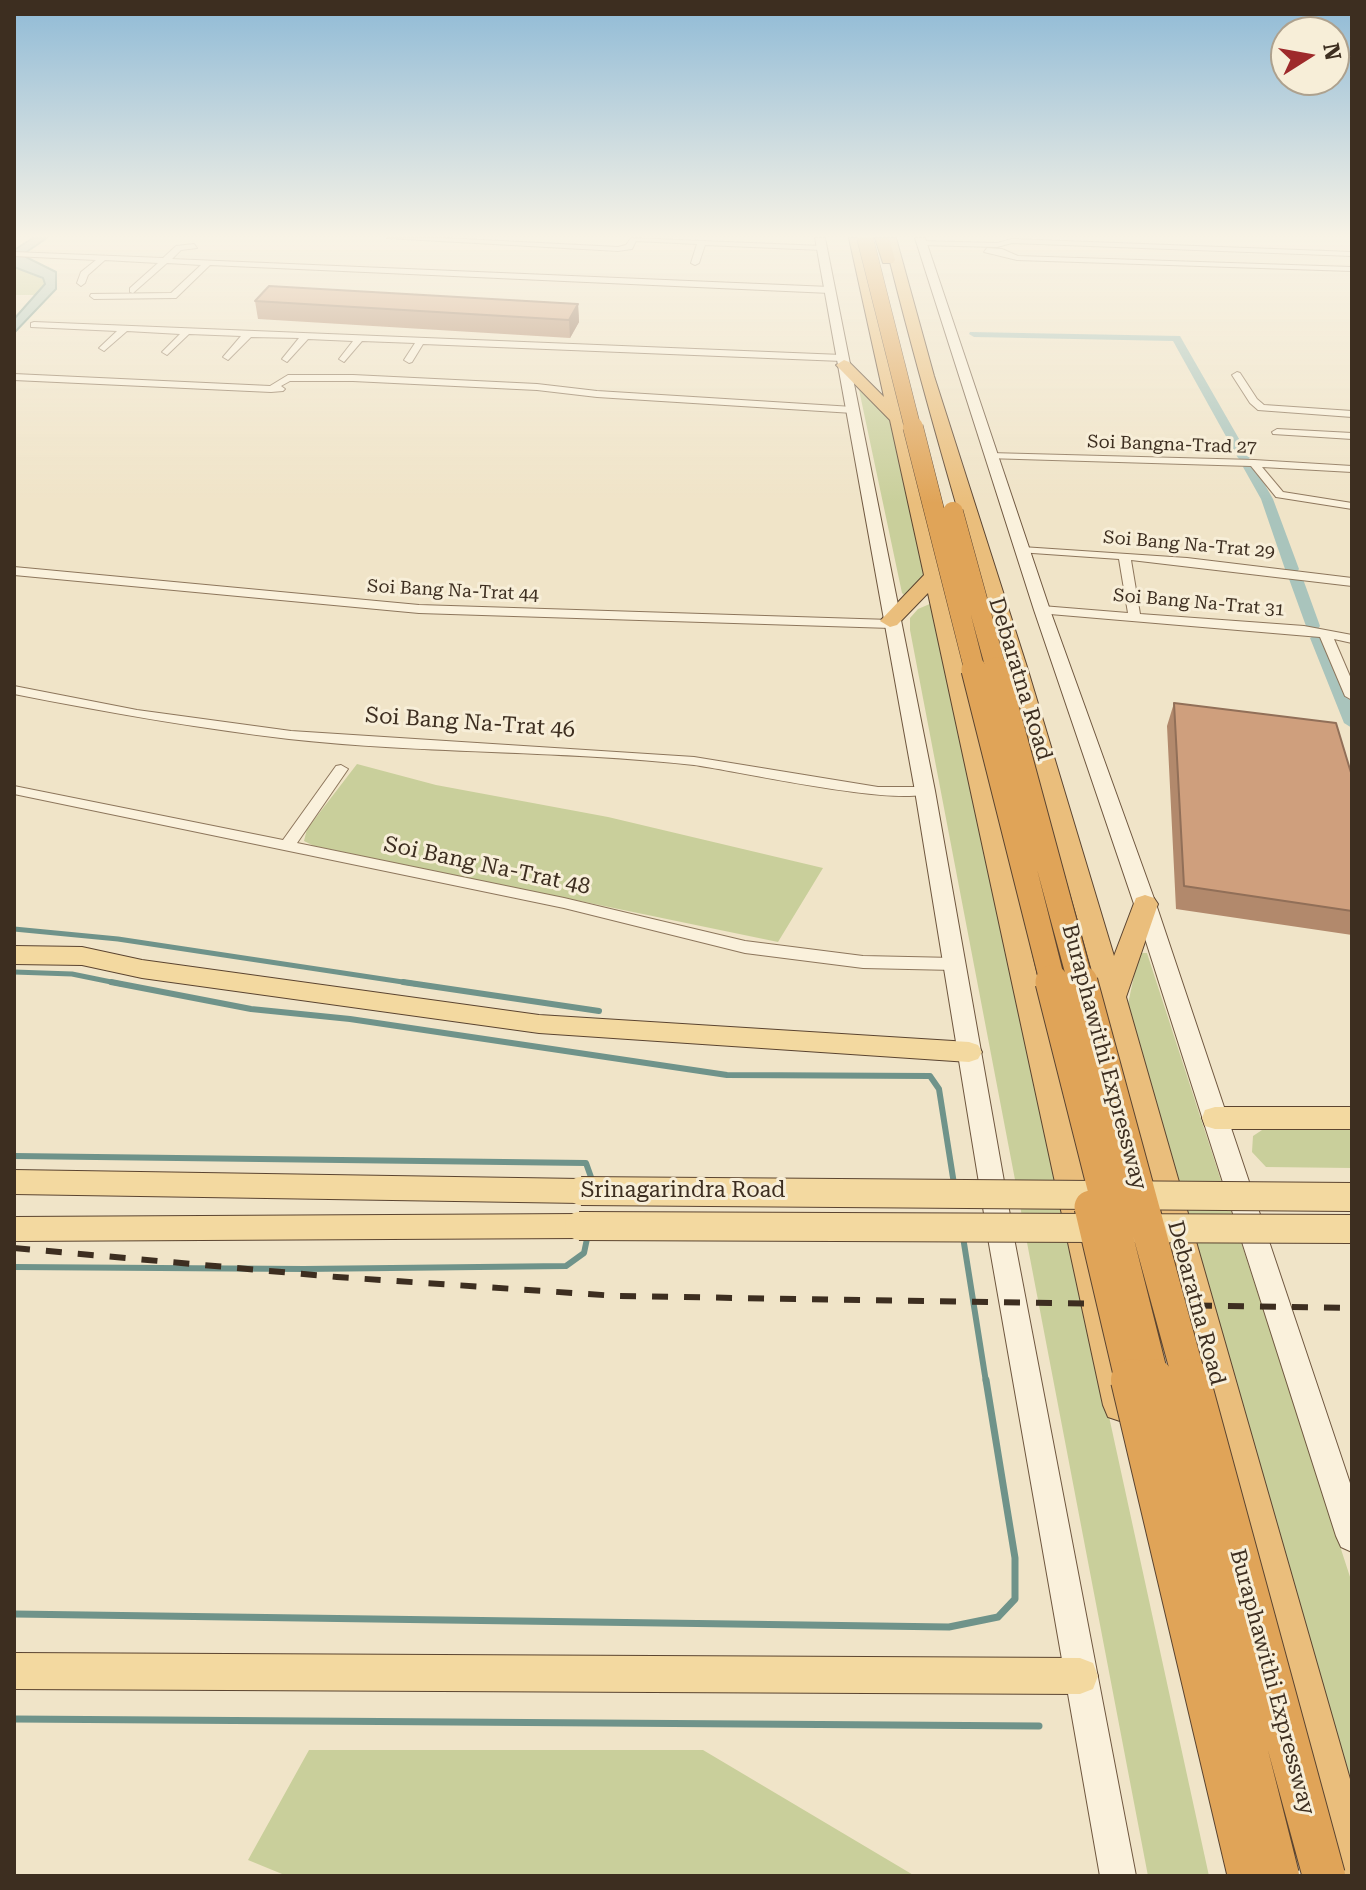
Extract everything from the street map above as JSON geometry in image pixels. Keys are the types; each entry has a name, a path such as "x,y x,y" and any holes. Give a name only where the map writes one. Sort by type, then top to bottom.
{"highway":[{"path":"875,326 1229,1876"},
{"path":"876,326 1105,1262 1249,1876"},
{"name":"Buraphawithi Expressway","path":"887,326 1278,1876"},
{"name":"Buraphawithi Expressway","path":"904,326 915,377 1164,1277 1324,1876"},
{"name":"Debaratna Road","path":"911,326 1017,667 1113,997 1352,1861"},
{"path":"843,362 898,420"},
{"path":"891,623 933,577"},
{"path":"1113,997 1145,904"}],"main road":[{"path":"837,326 925,791 1118,1876"},
{"name":"Debaratna Road","path":"948,326 1042,610 1145,904 1352,1536"},
{"path":"14,955 82,956 142,969 539,1024 969,1052"},
{"path":"1215,1118 1352,1118"},
{"name":"Srinagarindra Road","path":"14,1182 581,1191 1352,1197"},
{"name":"Srinagarindra Road","path":"14,1229 579,1226 1352,1229"},
{"path":"14,1671 1080,1676"}],"street":[{"path":"48,334 57,326"},
{"path":"64,326 360,337 843,362"},
{"path":"104,348 125,328"},
{"path":"167,352 188,330"},
{"path":"228,357 250,332"},
{"path":"287,359 306,335"},
{"path":"344,359 360,337"},
{"path":"409,360 421,340"},
{"path":"1237,375 1261,408 1352,414"},
{"path":"14,377 271,389 286,388 301,377 537,387 597,394 853,410"},
{"path":"1277,432 1352,436"},
{"name":"Soi Bangna-Trad 27","path":"990,456 1254,463 1352,469"},
{"path":"1254,463 1280,495 1352,506"},
{"name":"Soi Bang Na-Trat 29","path":"1022,550 1279,572 1352,582"},
{"path":"1125,558 1134,615"},
{"name":"Soi Bang Na-Trat 44","path":"14,571 419,609 891,623"},
{"name":"Soi Bang Na-Trat 31","path":"1042,610 1134,615 1352,639"},
{"path":"1325,634 1352,696"},
{"name":"Soi Bang Na-Trat 46","path":"14,690 137,714 291,735 694,761 878,791 925,791"},
{"path":"287,846 341,769"},
{"name":"Soi Bang Na-Trat 48","path":"14,790 564,903 745,947 863,962 954,964"}],"green space":[{"path":"858,385 893,419 926,579 905,596 902,593"},
{"path":"932,603 1209,1876 1148,1876 910,630 910,618 918,609"},
{"path":"357,764 436,785 608,817 823,868 778,942 314,846 304,841 307,829"},
{"path":"1139,953 1147,953 1352,1583 1352,1821 1126,1013"},
{"path":"1268,1126 1352,1129 1352,1168 1266,1167 1252,1152 1253,1136"},
{"path":"309,1750 703,1750 915,1876 287,1876 248,1860"}],"building":[{"path":"1174,703 1336,723 1352,776 1352,911 1184,886"}],"waterway":[{"path":"974,334 1176,338 1244,458"},
{"path":"1249,467 1267,499 1292,569"},
{"path":"1296,579 1313,626"},
{"path":"1317,638 1352,723"},
{"path":"14,929 118,939 416,984"},
{"path":"14,972 72,974 115,983"},
{"path":"403,982 599,1011"},
{"path":"115,983 251,1009 350,1019 727,1075 930,1076 939,1089 954,1184"},
{"path":"115,983 121,984"},
{"path":"14,1156 586,1163 592,1180"},
{"path":"14,1267 304,1269 566,1266 584,1253 588,1234"},
{"path":"963,1237 986,1382"},
{"path":"14,1614 949,1627 998,1617 1015,1599 1015,1558 986,1380"},
{"path":"14,1719 1039,1726"}],"railway":[{"path":"14,1248 337,1277 617,1296 1352,1308"}]}
